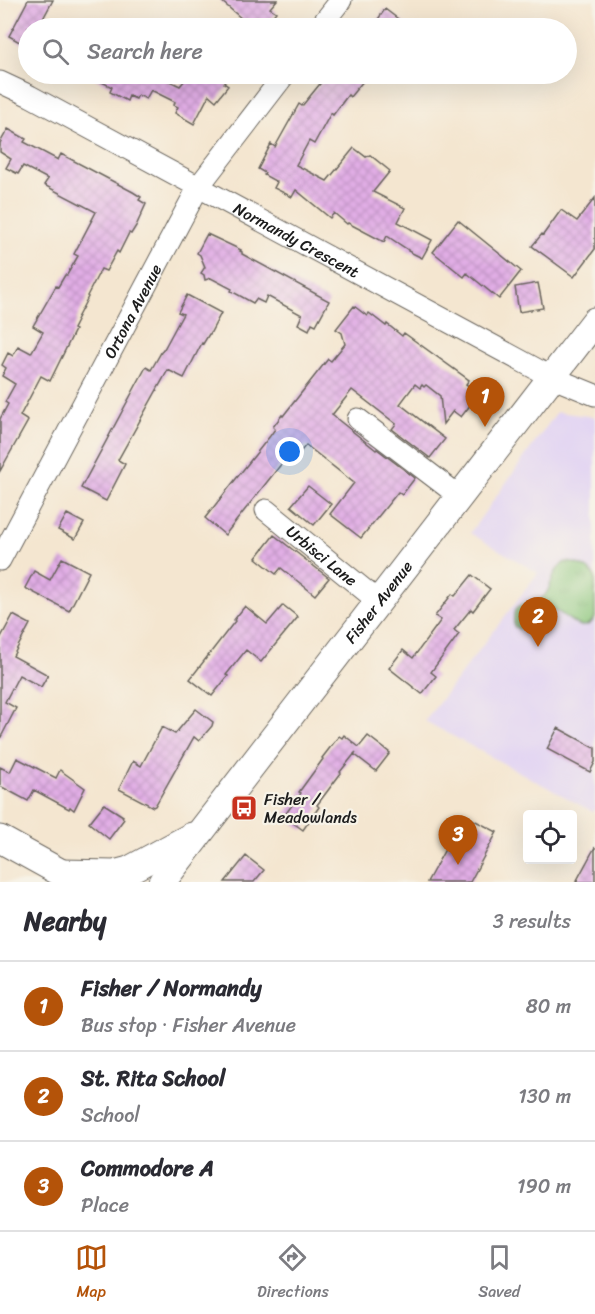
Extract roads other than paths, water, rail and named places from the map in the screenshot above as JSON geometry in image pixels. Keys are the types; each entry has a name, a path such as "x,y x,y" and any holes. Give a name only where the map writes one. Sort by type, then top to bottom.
{"main road":[{"name":"Fisher Avenue","path":"173,875 202,830 595,321"},
{"path":"0,839 68,879 129,870 202,830"}],"street":[{"path":"327,18 341,0"},
{"name":"Normandy Crescent","path":"0,81 551,377 595,396"},
{"name":"Ortona Avenue","path":"0,560 199,186 277,84"},
{"path":"358,419 459,496"},
{"name":"Urbisci Lane","path":"266,510 378,601"}],"place":[{"name":"Fisher / Normandy","path":"485,427"},
{"name":"St. Rita School","path":"538,647"},
{"name":"Fisher / Meadowlands","path":"244,808"},
{"name":"Commodore A","path":"458,865"}]}
